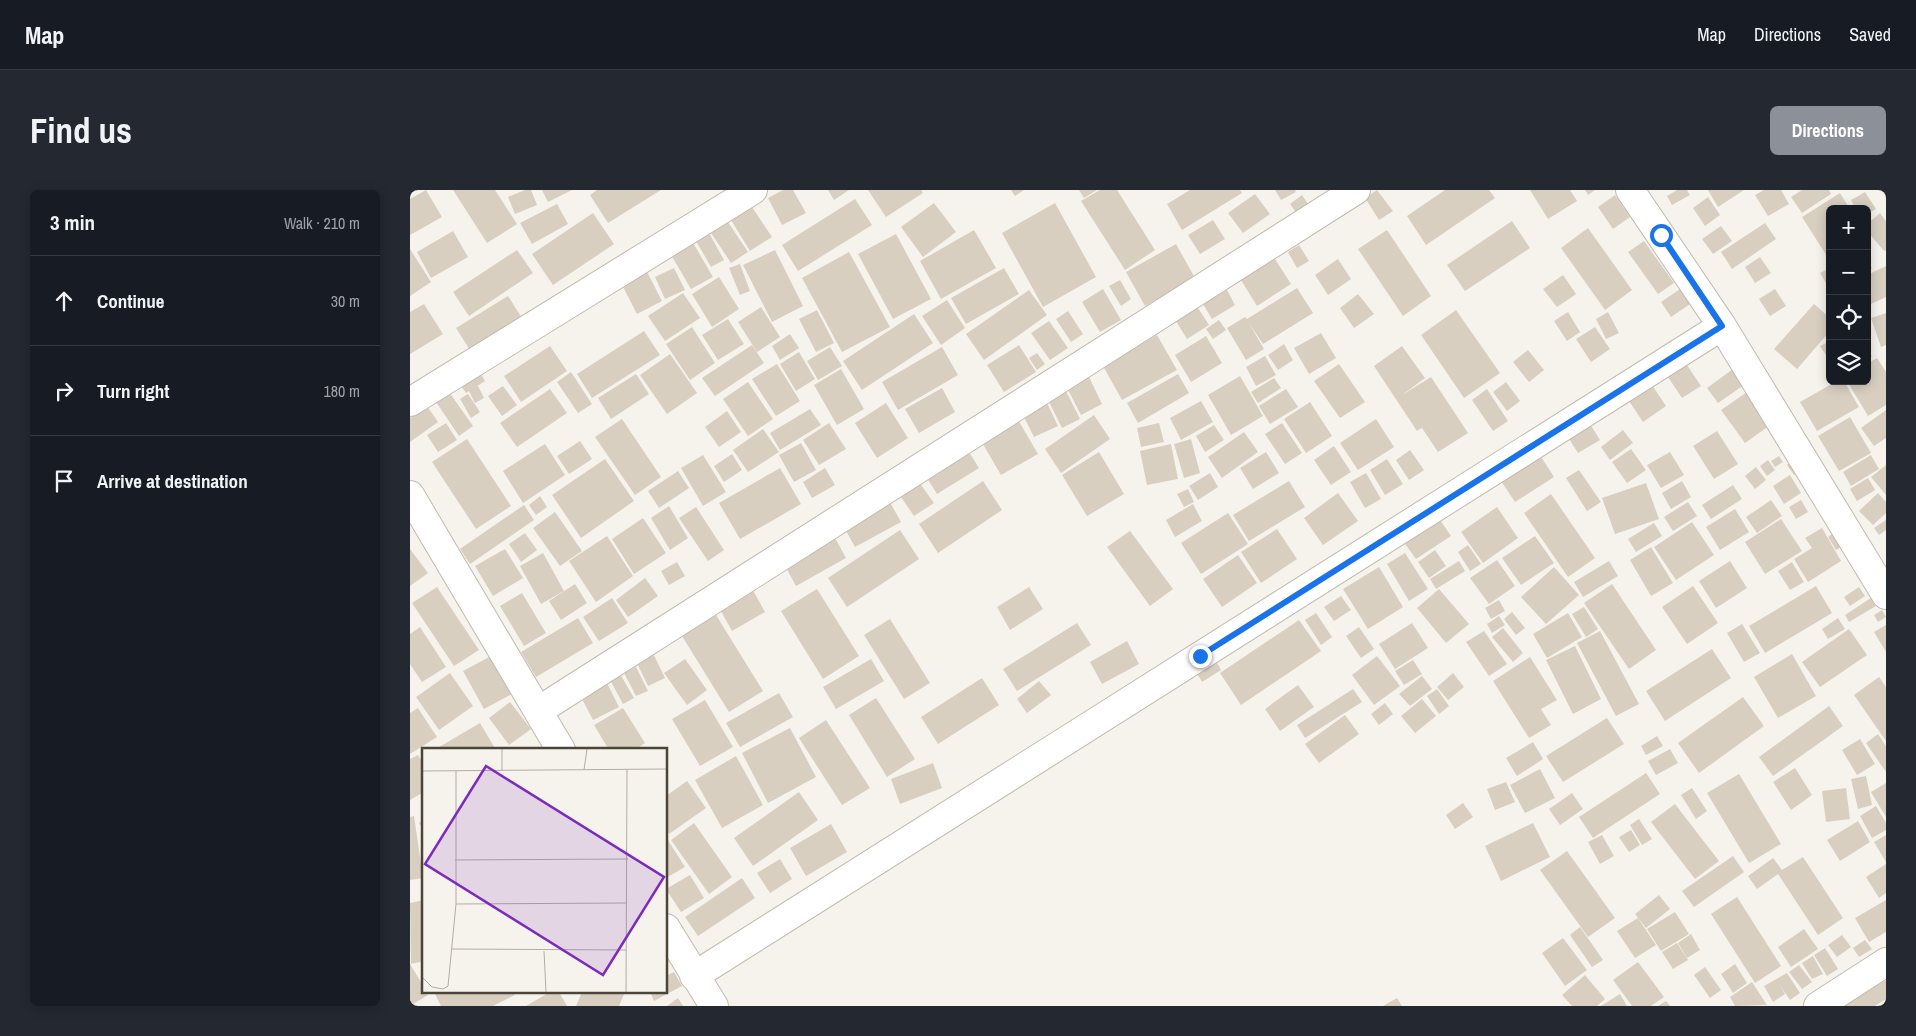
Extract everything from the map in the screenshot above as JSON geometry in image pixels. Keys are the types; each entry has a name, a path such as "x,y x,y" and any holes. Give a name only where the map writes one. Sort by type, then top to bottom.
{"street":[{"path":"410,402 753,190"},
{"path":"538,711 1356,190"},
{"path":"1630,190 1722,326 1886,596"},
{"path":"694,976 1722,326"},
{"path":"410,495 560,748"},
{"path":"668,931 714,1006"},
{"path":"1818,1006 1886,962"}],"building":[{"path":"426,190 442,217 410,235 410,199"},
{"path":"453,190 495,190 517,224 487,243"},
{"path":"525,190 531,190 537,205 515,214 508,197"},
{"path":"542,190 572,190 548,202"},
{"path":"597,190 661,190 608,223 590,195"},
{"path":"783,190 793,190 806,213 782,225 768,198"},
{"path":"828,190 849,190 834,200"},
{"path":"868,190 921,190 923,193 886,217"},
{"path":"1011,190 1024,190 1015,196"},
{"path":"1079,190 1097,190 1084,198"},
{"path":"1100,190 1117,190 1155,250 1125,270 1081,201"},
{"path":"1190,190 1240,190 1242,193 1182,230 1167,204"},
{"path":"1275,190 1295,190 1296,192 1281,200"},
{"path":"1377,190 1393,211 1379,220 1365,198"},
{"path":"1445,190 1489,190 1495,198 1426,245 1407,216"},
{"path":"1530,190 1570,190 1577,201 1548,219"},
{"path":"1585,190 1595,190 1588,195"},
{"path":"1677,190 1687,190 1690,195 1672,205 1667,196"},
{"path":"1708,190 1744,190 1718,207"},
{"path":"1764,190 1781,190 1789,204 1768,216 1755,195"},
{"path":"1802,190 1829,190 1831,194 1802,213 1791,197"},
{"path":"1865,192 1876,209 1871,212 1871,205 1854,205 1851,200"},
{"path":"1840,193 1848,205 1826,205 1826,255 1802,217"},
{"path":"1255,194 1270,214 1243,233 1228,213"},
{"path":"1302,195 1310,207 1298,215 1290,204"},
{"path":"1615,195 1630,217 1613,229 1598,207"},
{"path":"1708,197 1720,215 1705,226 1693,208"},
{"path":"855,199 872,225 798,271 782,245"},
{"path":"934,203 956,232 923,257 901,227"},
{"path":"1055,203 1096,277 1043,307 1002,233"},
{"path":"557,204 568,224 532,244 520,223"},
{"path":"752,207 772,237 750,251 731,220"},
{"path":"593,213 614,244 553,285 532,254"},
{"path":"1880,213 1886,221 1886,250 1884,251 1871,236 1871,221"},
{"path":"1213,220 1225,239 1200,254 1188,235"},
{"path":"1512,221 1530,248 1465,291 1447,265"},
{"path":"728,222 748,252 731,263 711,233"},
{"path":"1765,223 1776,239 1732,269 1721,252"},
{"path":"1721,226 1732,241 1713,254 1702,239"},
{"path":"1588,228 1632,290 1605,310 1561,248"},
{"path":"974,230 996,268 941,299 920,261"},
{"path":"1387,230 1431,296 1403,316 1358,249"},
{"path":"453,231 468,257 431,278 417,252"},
{"path":"709,233 724,260 711,267 696,241"},
{"path":"896,234 931,299 893,319 858,254"},
{"path":"692,241 713,277 691,289 670,253"},
{"path":"1644,241 1674,283 1658,294 1628,252"},
{"path":"1176,244 1195,278 1145,306 1126,272"},
{"path":"1299,245 1309,261 1297,268 1288,252"},
{"path":"410,249 431,282 410,296"},
{"path":"517,250 533,273 469,316 453,292"},
{"path":"775,250 803,306 772,322 743,265"},
{"path":"849,252 890,327 842,352 802,278"},
{"path":"1760,257 1771,273 1755,283 1745,267"},
{"path":"1275,259 1291,284 1257,306 1241,280"},
{"path":"1338,259 1351,279 1328,295 1315,275"},
{"path":"740,264 750,291 740,295 729,268"},
{"path":"1886,266 1886,297 1871,304 1871,295 1871,273"},
{"path":"645,268 662,301 637,314 620,281"},
{"path":"674,268 685,290 665,299 655,277"},
{"path":"1004,268 1019,294 966,324 951,298"},
{"path":"1826,270 1826,283 1820,273"},
{"path":"1563,275 1576,294 1557,307 1543,289"},
{"path":"719,277 739,309 712,327 692,294"},
{"path":"1120,280 1131,299 1121,306 1109,286"},
{"path":"1297,288 1313,313 1263,344 1249,323 1264,349 1246,360 1227,328 1245,317 1247,319"},
{"path":"1103,289 1121,320 1100,332 1082,302"},
{"path":"1680,289 1690,304 1671,317 1661,302"},
{"path":"1775,289 1786,306 1770,316 1759,299"},
{"path":"1029,290 1047,315 984,360 966,334"},
{"path":"1227,290 1235,305 1212,319 1203,304"},
{"path":"683,293 700,318 665,341 648,316"},
{"path":"1358,294 1374,314 1354,328 1340,308"},
{"path":"508,296 522,318 470,350 456,328"},
{"path":"947,300 965,328 941,345 922,316"},
{"path":"424,304 443,334 410,354 410,312"},
{"path":"1814,304 1826,314 1826,336 1797,369 1774,349"},
{"path":"761,307 780,337 757,352 738,322"},
{"path":"1198,308 1209,325 1187,339 1176,321"},
{"path":"817,310 834,343 816,352 799,319"},
{"path":"1456,310 1500,373 1464,398 1421,335"},
{"path":"1068,311 1083,334 1071,342 1056,319"},
{"path":"1568,312 1580,332 1567,341 1554,321"},
{"path":"1608,312 1619,333 1606,339 1596,319"},
{"path":"1886,313 1886,345 1881,347 1871,318"},
{"path":"914,314 933,343 862,390 843,361"},
{"path":"728,319 744,344 718,360 702,335"},
{"path":"1219,320 1226,330 1213,339 1206,329"},
{"path":"1049,321 1068,348 1050,360 1031,333"},
{"path":"692,327 715,363 690,380 666,344"},
{"path":"1595,327 1610,349 1591,362 1576,339"},
{"path":"644,331 660,355 592,398 577,374"},
{"path":"1321,333 1336,358 1309,374 1294,348"},
{"path":"790,334 799,348 780,360 772,346"},
{"path":"1157,335 1177,370 1122,400 1103,366"},
{"path":"1206,336 1222,363 1191,382 1175,355"},
{"path":"1826,343 1826,355 1820,346"},
{"path":"1284,344 1293,360 1278,370 1268,355"},
{"path":"752,345 764,363 715,396 702,378"},
{"path":"1019,345 1036,372 1004,392 987,365"},
{"path":"550,346 567,371 521,402 504,376"},
{"path":"1402,346 1425,378 1402,395 1431,377 1468,433 1438,452 1422,428 1417,431 1374,366"},
{"path":"830,347 842,366 818,380 807,361"},
{"path":"942,347 958,375 898,410 882,382"},
{"path":"1528,350 1544,370 1529,382 1513,362"},
{"path":"799,352 815,379 796,391 780,364"},
{"path":"1037,353 1045,364 1037,370 1029,358"},
{"path":"670,354 697,393 667,414 640,375"},
{"path":"1265,356 1276,375 1256,386 1246,367"},
{"path":"1877,358 1886,372 1886,405 1868,416 1849,385 1871,385 1871,362"},
{"path":"777,364 800,401 776,416 752,379"},
{"path":"1339,364 1365,402 1340,418 1314,381"},
{"path":"1687,365 1701,386 1682,398 1668,377"},
{"path":"476,366 485,381 473,389 478,386 484,398 475,403 469,391 466,393 456,379"},
{"path":"841,369 864,409 837,425 814,385"},
{"path":"1733,369 1744,385 1718,403 1707,388"},
{"path":"571,372 592,404 578,413 557,382"},
{"path":"636,374 649,394 611,419 598,398"},
{"path":"1178,374 1189,393 1138,423 1127,403"},
{"path":"1240,376 1263,416 1231,435 1208,395"},
{"path":"1089,377 1102,404 1081,415 1067,388"},
{"path":"1274,378 1281,388 1258,403 1251,392"},
{"path":"748,382 773,419 748,436 723,399"},
{"path":"1506,382 1520,401 1507,411 1493,392"},
{"path":"1650,382 1666,406 1643,422 1627,398"},
{"path":"1830,385 1846,385 1859,407 1817,431 1800,402"},
{"path":"503,386 517,405 502,416 488,396"},
{"path":"942,388 955,412 919,433 905,409"},
{"path":"447,389 473,426 459,436 434,399"},
{"path":"550,389 567,413 517,447 500,423"},
{"path":"1286,389 1298,407 1270,424 1259,406"},
{"path":"1487,389 1508,421 1493,431 1472,400"},
{"path":"1750,390 1773,423 1745,443 1721,410"},
{"path":"1066,391 1080,419 1062,428 1048,400"},
{"path":"468,394 480,412 471,418 460,399"},
{"path":"1201,401 1213,422 1181,440 1170,418"},
{"path":"1310,402 1332,436 1306,453 1284,419"},
{"path":"886,403 908,438 877,458 855,423"},
{"path":"1047,403 1058,426 1034,437 1023,415"},
{"path":"427,406 438,422 410,442 410,418"},
{"path":"810,409 821,425 780,450 770,433"},
{"path":"1886,410 1886,438 1874,446 1861,428"},
{"path":"727,411 741,432 719,447 705,427"},
{"path":"1094,415 1110,439 1061,473 1045,449"},
{"path":"1850,417 1871,453 1839,471 1818,436"},
{"path":"1017,418 1038,454 1001,475 980,439"},
{"path":"622,419 661,477 635,495 595,437"},
{"path":"1376,419 1394,447 1358,470 1340,443"},
{"path":"446,423 457,440 438,452 427,435"},
{"path":"829,423 846,449 819,465 803,440"},
{"path":"1159,423 1164,442 1141,447 1137,428"},
{"path":"1282,423 1302,453 1285,464 1265,434"},
{"path":"1590,424 1600,440 1578,453 1568,437"},
{"path":"1214,425 1224,440 1205,452 1196,436"},
{"path":"763,429 779,452 748,472 733,450"},
{"path":"1623,430 1633,443 1610,460 1601,447"},
{"path":"1717,431 1738,464 1714,479 1693,446"},
{"path":"1244,432 1258,452 1222,478 1208,457"},
{"path":"467,439 511,506 476,529 432,462"},
{"path":"1191,439 1200,473 1184,478 1174,444"},
{"path":"580,441 592,459 569,474 557,456"},
{"path":"801,443 816,470 794,482 779,455"},
{"path":"545,444 565,475 523,503 503,471"},
{"path":"1171,444 1178,479 1147,485 1140,451"},
{"path":"1334,446 1351,472 1331,485 1314,460"},
{"path":"967,449 979,468 937,494 925,475"},
{"path":"1631,449 1646,470 1627,483 1612,462"},
{"path":"1410,450 1424,470 1409,480 1396,460"},
{"path":"1099,452 1124,494 1087,516 1062,475"},
{"path":"1266,452 1279,473 1253,489 1240,468"},
{"path":"1670,452 1684,475 1661,488 1647,465"},
{"path":"732,454 742,470 724,482 714,466"},
{"path":"703,455 726,492 703,506 681,468"},
{"path":"1540,455 1554,477 1515,502 1501,481"},
{"path":"1871,455 1879,469 1851,486 1843,472"},
{"path":"1779,456 1783,462 1775,467 1771,461"},
{"path":"605,459 634,501 581,538 552,495"},
{"path":"1387,459 1403,484 1385,495 1370,470"},
{"path":"1794,459 1801,470 1794,475 1787,465"},
{"path":"1768,460 1775,470 1767,476 1760,466"},
{"path":"1886,465 1886,495 1871,477"},
{"path":"1756,467 1766,480 1755,489 1745,476"},
{"path":"780,468 801,504 740,539 719,503"},
{"path":"825,468 835,485 812,498 803,482"},
{"path":"1579,470 1601,502 1587,511 1566,478"},
{"path":"678,471 689,488 659,508 648,491"},
{"path":"1210,473 1218,487 1198,500 1189,486"},
{"path":"1366,473 1381,499 1365,508 1350,482"},
{"path":"1790,475 1801,493 1784,504 1773,486"},
{"path":"916,478 934,503 914,516 897,491"},
{"path":"1868,478 1875,490 1857,501 1850,489"},
{"path":"983,481 1002,510 938,553 919,524"},
{"path":"1289,481 1305,507 1249,541 1233,515"},
{"path":"1682,481 1691,497 1671,509 1662,493"},
{"path":"1646,483 1659,519 1615,534 1602,498"},
{"path":"1733,485 1742,499 1711,519 1702,505"},
{"path":"1188,489 1194,502 1184,507 1177,494"},
{"path":"1338,493 1358,521 1323,545 1304,518"},
{"path":"1878,493 1886,502 1886,513 1873,525 1859,511"},
{"path":"1551,494 1595,558 1568,577 1524,513"},
{"path":"886,495 901,522 855,547 840,520"},
{"path":"540,496 547,507 536,515 529,505"},
{"path":"1771,500 1782,516 1757,533 1746,517"},
{"path":"1801,500 1808,512 1796,519 1789,507"},
{"path":"1688,502 1697,516 1673,531 1664,517"},
{"path":"1193,504 1202,521 1175,537 1166,520"},
{"path":"524,505 534,520 470,564 460,549"},
{"path":"669,506 688,538 670,550 651,518"},
{"path":"696,507 724,550 708,561 679,518"},
{"path":"1497,507 1518,538 1483,563 1461,532"},
{"path":"1735,509 1749,532 1720,550 1706,527"},
{"path":"555,512 582,551 560,566 533,528"},
{"path":"1228,513 1248,544 1201,574 1181,543"},
{"path":"1438,517 1451,536 1416,559 1403,541"},
{"path":"643,518 666,553 634,574 612,539"},
{"path":"1781,519 1802,551 1765,574 1745,542"},
{"path":"1886,520 1886,530 1879,535 1874,528"},
{"path":"1692,522 1714,555 1676,580 1654,547"},
{"path":"1654,523 1662,536 1636,552 1628,539"},
{"path":"1822,528 1841,561 1808,582 1794,559 1812,548 1805,538"},
{"path":"1277,529 1297,559 1261,583 1241,552"},
{"path":"900,530 919,559 847,607 828,578"},
{"path":"1130,531 1173,589 1150,606 1107,547"},
{"path":"525,533 537,550 521,562 509,544"},
{"path":"1832,534 1841,547 1836,550 1828,537"},
{"path":"607,536 633,576 596,602 569,561"},
{"path":"834,536 846,558 796,586 784,564"},
{"path":"1535,536 1554,563 1521,585 1502,558"},
{"path":"1468,545 1481,564 1470,571 1458,552"},
{"path":"1651,547 1673,583 1651,596 1630,560"},
{"path":"410,549 428,573 410,586"},
{"path":"505,549 523,578 493,596 475,566"},
{"path":"1435,550 1446,566 1429,578 1418,562"},
{"path":"543,553 564,591 541,604 520,566"},
{"path":"1405,553 1428,589 1409,601 1387,564"},
{"path":"1238,555 1257,583 1222,607 1203,579"},
{"path":"1497,560 1515,586 1489,604 1470,578"},
{"path":"1459,561 1465,571 1436,589 1430,579"},
{"path":"1609,561 1618,576 1583,597 1574,582"},
{"path":"1730,561 1747,588 1716,608 1699,581"},
{"path":"677,562 685,576 669,585 661,571"},
{"path":"1792,562 1804,582 1790,590 1778,571"},
{"path":"1379,567 1403,607 1368,629 1343,589"},
{"path":"1554,567 1579,595 1546,624 1521,597"},
{"path":"645,578 658,596 628,617 616,600"},
{"path":"575,584 587,603 561,620 549,601"},
{"path":"1612,584 1656,650 1629,669 1584,603"},
{"path":"750,585 765,612 732,631 717,604"},
{"path":"1693,586 1718,623 1687,644 1662,607"},
{"path":"1816,586 1832,613 1765,653 1749,626"},
{"path":"437,587 479,650 454,666 412,603"},
{"path":"1029,587 1043,609 1010,630 997,607"},
{"path":"1859,587 1865,596 1850,606 1844,597"},
{"path":"817,589 859,656 823,679 781,611"},
{"path":"1439,589 1469,624 1446,643 1417,608"},
{"path":"522,593 546,633 524,646 500,606"},
{"path":"1341,596 1351,610 1334,621 1324,607"},
{"path":"612,598 628,623 599,641 583,617"},
{"path":"1871,598 1876,606 1849,622 1845,615"},
{"path":"1499,600 1505,611 1491,619 1485,608"},
{"path":"1584,607 1598,629 1586,637 1572,614"},
{"path":"1882,610 1886,617 1878,622 1874,615"},
{"path":"1512,612 1525,628 1516,635 1504,619"},
{"path":"1316,613 1332,637 1321,645 1305,620"},
{"path":"1568,613 1582,637 1547,658 1533,634"},
{"path":"716,615 763,691 729,712 682,636"},
{"path":"1499,616 1505,625 1492,633 1487,624"},
{"path":"578,618 593,643 536,677 521,652"},
{"path":"1838,618 1845,629 1828,639 1822,629"},
{"path":"890,619 930,683 904,699 864,635"},
{"path":"1299,620 1321,651 1241,705 1220,673"},
{"path":"1077,623 1091,645 1017,691 1003,669"},
{"path":"1412,623 1428,648 1395,669 1379,644"},
{"path":"1742,624 1760,653 1744,662 1727,633"},
{"path":"1886,625 1886,652 1874,632"},
{"path":"420,627 446,667 422,682 410,664 410,634"},
{"path":"1359,627 1374,649 1361,658 1346,636"},
{"path":"1503,628 1523,653 1513,662 1492,637"},
{"path":"1849,629 1867,655 1820,687 1802,662"},
{"path":"1484,631 1507,664 1489,676 1466,642"},
{"path":"1600,631 1639,704 1616,716 1577,643"},
{"path":"1127,641 1139,664 1102,684 1090,662"},
{"path":"1575,646 1601,699 1573,714 1546,660"},
{"path":"651,649 665,678 648,686 634,657"},
{"path":"1712,649 1731,678 1665,721 1646,691"},
{"path":"1792,654 1816,696 1778,718 1754,677"},
{"path":"491,656 512,694 484,709 463,671"},
{"path":"1377,656 1400,686 1374,705 1352,675"},
{"path":"1214,657 1221,670 1202,682 1194,668"},
{"path":"1530,657 1557,700 1541,709 1551,725 1529,738 1493,681"},
{"path":"685,659 707,690 687,705 664,673"},
{"path":"871,659 884,681 836,709 823,687"},
{"path":"1413,660 1422,674 1404,685 1395,671"},
{"path":"636,667 648,691 636,696 624,673"},
{"path":"450,673 473,706 439,730 416,697"},
{"path":"1453,673 1464,687 1448,700 1437,687"},
{"path":"620,674 634,698 623,704 610,680"},
{"path":"1422,676 1432,689 1410,706 1399,694"},
{"path":"604,677 619,707 593,720 578,691"},
{"path":"1879,677 1886,687 1886,741 1854,695"},
{"path":"982,678 999,705 938,744 921,717"},
{"path":"1039,681 1051,695 1027,713 1017,699"},
{"path":"1298,685 1314,707 1280,731 1265,709"},
{"path":"1353,689 1362,702 1305,738 1297,725"},
{"path":"1437,689 1449,706 1439,714 1427,696"},
{"path":"779,693 793,717 740,747 726,723"},
{"path":"1743,697 1764,726 1699,773 1678,743"},
{"path":"876,698 915,759 887,777 849,715"},
{"path":"1422,699 1436,716 1415,733 1401,716"},
{"path":"705,700 733,747 700,766 672,719"},
{"path":"510,702 531,729 509,745 489,718"},
{"path":"1385,703 1393,714 1379,725 1371,714"},
{"path":"1829,706 1843,726 1773,776 1759,757"},
{"path":"418,708 437,737 410,754 410,713"},
{"path":"623,708 645,743 638,748 608,748 594,725"},
{"path":"1345,715 1359,734 1319,763 1305,744"},
{"path":"1607,718 1624,744 1563,782 1546,756"},
{"path":"826,720 870,788 842,805 799,738"},
{"path":"480,723 495,748 437,748"},
{"path":"790,728 816,777 768,803 742,753"},
{"path":"1878,734 1886,746 1886,772 1866,743"},
{"path":"1657,736 1663,746 1646,755 1641,746"},
{"path":"1860,739 1875,764 1857,775 1842,750"},
{"path":"1533,742 1543,759 1517,776 1506,758"},
{"path":"1670,749 1678,763 1656,775 1648,761"},
{"path":"418,755 422,762 422,793 410,800 410,759"},
{"path":"736,756 763,805 722,828 695,780"},
{"path":"933,763 942,788 900,804 891,779"},
{"path":"1795,768 1812,795 1791,810 1773,782"},
{"path":"1540,769 1555,798 1525,813 1510,785"},
{"path":"1646,773 1660,794 1593,838 1579,817"},
{"path":"1739,774 1781,844 1749,863 1707,793"},
{"path":"1866,776 1872,805 1858,809 1851,779"},
{"path":"687,781 706,808 669,834 668,795"},
{"path":"1506,782 1515,802 1495,810 1487,789"},
{"path":"1886,783 1886,817 1871,792"},
{"path":"1692,788 1707,811 1696,819 1681,795"},
{"path":"1846,788 1850,819 1826,822 1822,791"},
{"path":"799,792 818,820 753,866 734,838"},
{"path":"1572,793 1583,809 1560,825 1549,809"},
{"path":"1463,803 1473,817 1455,829 1446,815"},
{"path":"1675,804 1719,861 1695,879 1651,822"},
{"path":"1876,806 1886,823 1886,830 1872,838 1860,816"},
{"path":"414,816 422,878 410,880 410,817"},
{"path":"1639,819 1652,839 1642,845 1630,825"},
{"path":"1858,821 1870,842 1840,861 1827,840"},
{"path":"694,823 732,877 709,894 671,840"},
{"path":"1533,823 1550,857 1501,881 1485,846"},
{"path":"831,824 847,852 806,876 790,848"},
{"path":"1631,830 1640,845 1629,852 1619,837"},
{"path":"1602,835 1614,856 1600,864 1588,842"},
{"path":"1886,835 1886,862 1874,842"},
{"path":"668,840 685,867 668,877"},
{"path":"1567,851 1615,918 1588,937 1540,870"},
{"path":"1733,856 1744,872 1694,907 1682,891"},
{"path":"1803,857 1843,918 1818,935 1778,874 1757,889 1748,876 1773,858 1782,870"},
{"path":"780,859 792,879 770,893 757,873"},
{"path":"1886,864 1886,893 1879,898 1866,877"},
{"path":"690,875 704,898 681,912 668,892 668,888"},
{"path":"742,878 755,898 698,936 685,917"},
{"path":"1659,895 1670,909 1646,928 1635,914"},
{"path":"1737,897 1781,966 1755,983 1711,914"},
{"path":"422,900 422,961 411,964 410,903"},
{"path":"1886,900 1886,932 1869,942 1855,918"},
{"path":"1675,912 1689,934 1661,951 1647,929"},
{"path":"1638,918 1656,945 1635,958 1617,931"},
{"path":"1580,927 1603,960 1592,967 1570,935"},
{"path":"1804,929 1818,949 1791,967 1778,947"},
{"path":"1691,934 1700,950 1687,958 1678,943"},
{"path":"1842,935 1851,947 1837,957 1828,945"},
{"path":"1563,938 1587,970 1565,986 1542,953"},
{"path":"1865,940 1872,949 1859,957 1853,948"},
{"path":"1677,943 1688,960 1673,969 1662,952"},
{"path":"1825,948 1838,969 1827,976 1814,955"},
{"path":"1813,956 1823,974 1812,979 1802,963"},
{"path":"1638,962 1664,997 1651,1006 1632,1006 1613,980"},
{"path":"410,964 422,984 422,994 428,995 410,1006"},
{"path":"1735,964 1747,983 1733,993 1721,974"},
{"path":"1799,965 1812,982 1802,989 1789,972"},
{"path":"1705,967 1721,990 1710,998 1694,975"},
{"path":"674,972 682,986 668,994 668,975"},
{"path":"1787,973 1800,993 1790,1000 1779,984 1785,994 1773,1002 1764,986"},
{"path":"1585,975 1605,999 1597,1006 1572,1006 1562,995"},
{"path":"1883,977 1886,982 1886,999 1875,1006 1837,1006"},
{"path":"1752,982 1767,1005 1735,1006 1730,997"},
{"path":"435,994 515,995 493,1006 441,1006"},
{"path":"547,994 560,994 567,1006 526,1006"},
{"path":"581,994 624,994 619,1006 576,1006"},
{"path":"651,994 667,994 654,1001"},
{"path":"1620,994 1627,1006 1601,1006"},
{"path":"678,998 683,1006 667,1006"},
{"path":"1397,998 1402,1006 1383,1006"},
{"path":"1666,1001 1670,1006 1658,1006"}],"route":[{"path":"1200,656 1722,326 1661,235"}]}
